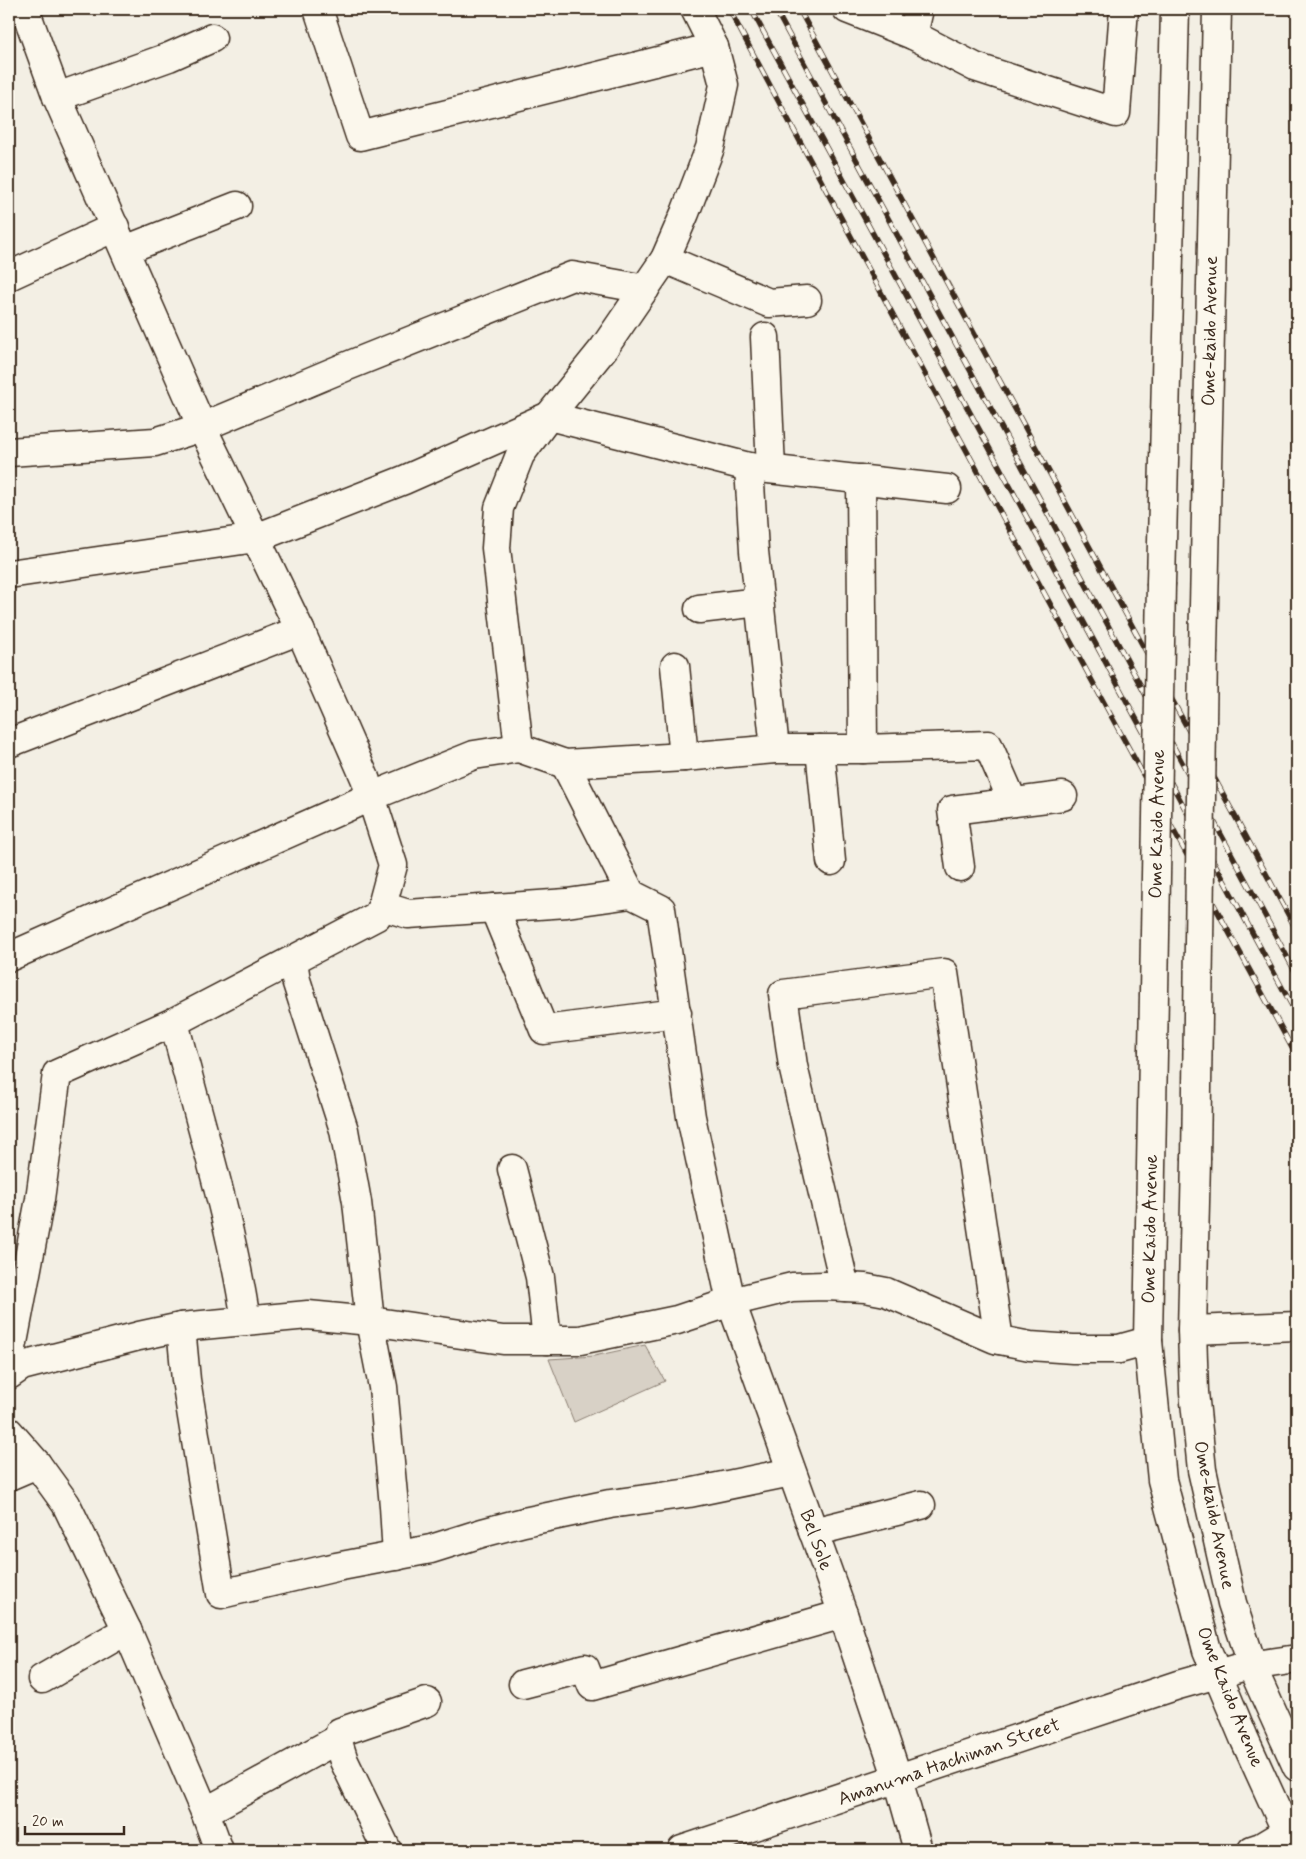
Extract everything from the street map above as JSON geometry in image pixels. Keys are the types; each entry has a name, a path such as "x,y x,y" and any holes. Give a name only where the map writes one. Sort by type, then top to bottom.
{"street":[{"path":"9,1364 40,1199 57,1074 174,1022 377,916 382,906 392,865 365,778 300,630 202,427 57,97 25,9"},
{"path":"318,9 360,136 714,47"},
{"path":"519,748 496,548 499,508 520,455 604,348 665,259 710,148 724,85 714,47 695,9"},
{"path":"847,9 913,35 975,67 1116,113 1124,9"},
{"path":"913,35 919,9"},
{"name":"Ome Kaido Avenue","path":"1175,9 1161,583 1148,1341 1162,1480 1202,1632 1217,1674 1290,1841"},
{"name":"Ome-kaido Avenue","path":"1218,9 1203,652 1192,1330 1194,1392 1202,1470 1232,1603 1252,1665 1297,1767"},
{"path":"57,97 169,56 212,38"},
{"path":"9,276 120,238 237,206"},
{"path":"665,259 769,303 807,300"},
{"path":"9,452 155,442 202,427 344,367 572,276 645,289"},
{"path":"765,337 760,468 754,551 775,749"},
{"path":"9,574 256,538 404,480 549,416 760,468 948,489"},
{"path":"861,479 862,749"},
{"path":"699,609 759,602"},
{"path":"9,743 300,630"},
{"path":"675,666 684,758"},
{"path":"9,957 370,797 474,756 519,748 564,764 684,758 775,749 862,749 988,745 1013,802"},
{"path":"820,749 831,861"},
{"path":"382,906 408,914 567,903 631,894 564,764"},
{"path":"960,867 952,810 1064,796"},
{"name":"Bel Sole","path":"631,894 661,909 691,1117 731,1302 843,1614 898,1778 918,1850"},
{"path":"494,908 544,1030 676,1013"},
{"path":"293,960 299,988 344,1130 357,1202 370,1321 383,1387 397,1556"},
{"path":"845,1287 793,1066 784,994 944,973 999,1340"},
{"path":"174,1022 217,1181 243,1299 246,1321"},
{"path":"512,1169 540,1277 547,1340"},
{"path":"9,1375 22,1366 181,1327 308,1315 370,1321 503,1340 580,1340 677,1320 731,1302 792,1287 865,1288 886,1292 999,1340 1030,1346 1073,1349 1119,1349 1148,1341"},
{"path":"1192,1330 1297,1326"},
{"path":"181,1327 188,1389 221,1594 336,1567 431,1549 524,1522 610,1504 689,1493 791,1472"},
{"path":"9,1432 37,1464 66,1504 127,1630 205,1812 218,1850"},
{"path":"9,1476 37,1464"},
{"path":"813,1532 920,1505"},
{"path":"522,1684 585,1668 592,1686 843,1614"},
{"path":"42,1679 127,1630"},
{"name":"Amanuma Hachiman Street","path":"696,1848 898,1778 1217,1674 1252,1665 1297,1659"},
{"path":"386,1850 344,1762 338,1739 340,1732 427,1702"},
{"path":"205,1812 338,1739"},
{"path":"1252,1850 1290,1841"}],"shaded area":[{"path":"645,1345 665,1381 574,1422 549,1359 594,1356"}],"railway":[{"path":"729,9 920,365 1297,1057"},
{"path":"751,9 1297,1015"},
{"path":"775,9 1297,975"},
{"path":"799,9 1297,931"}]}
